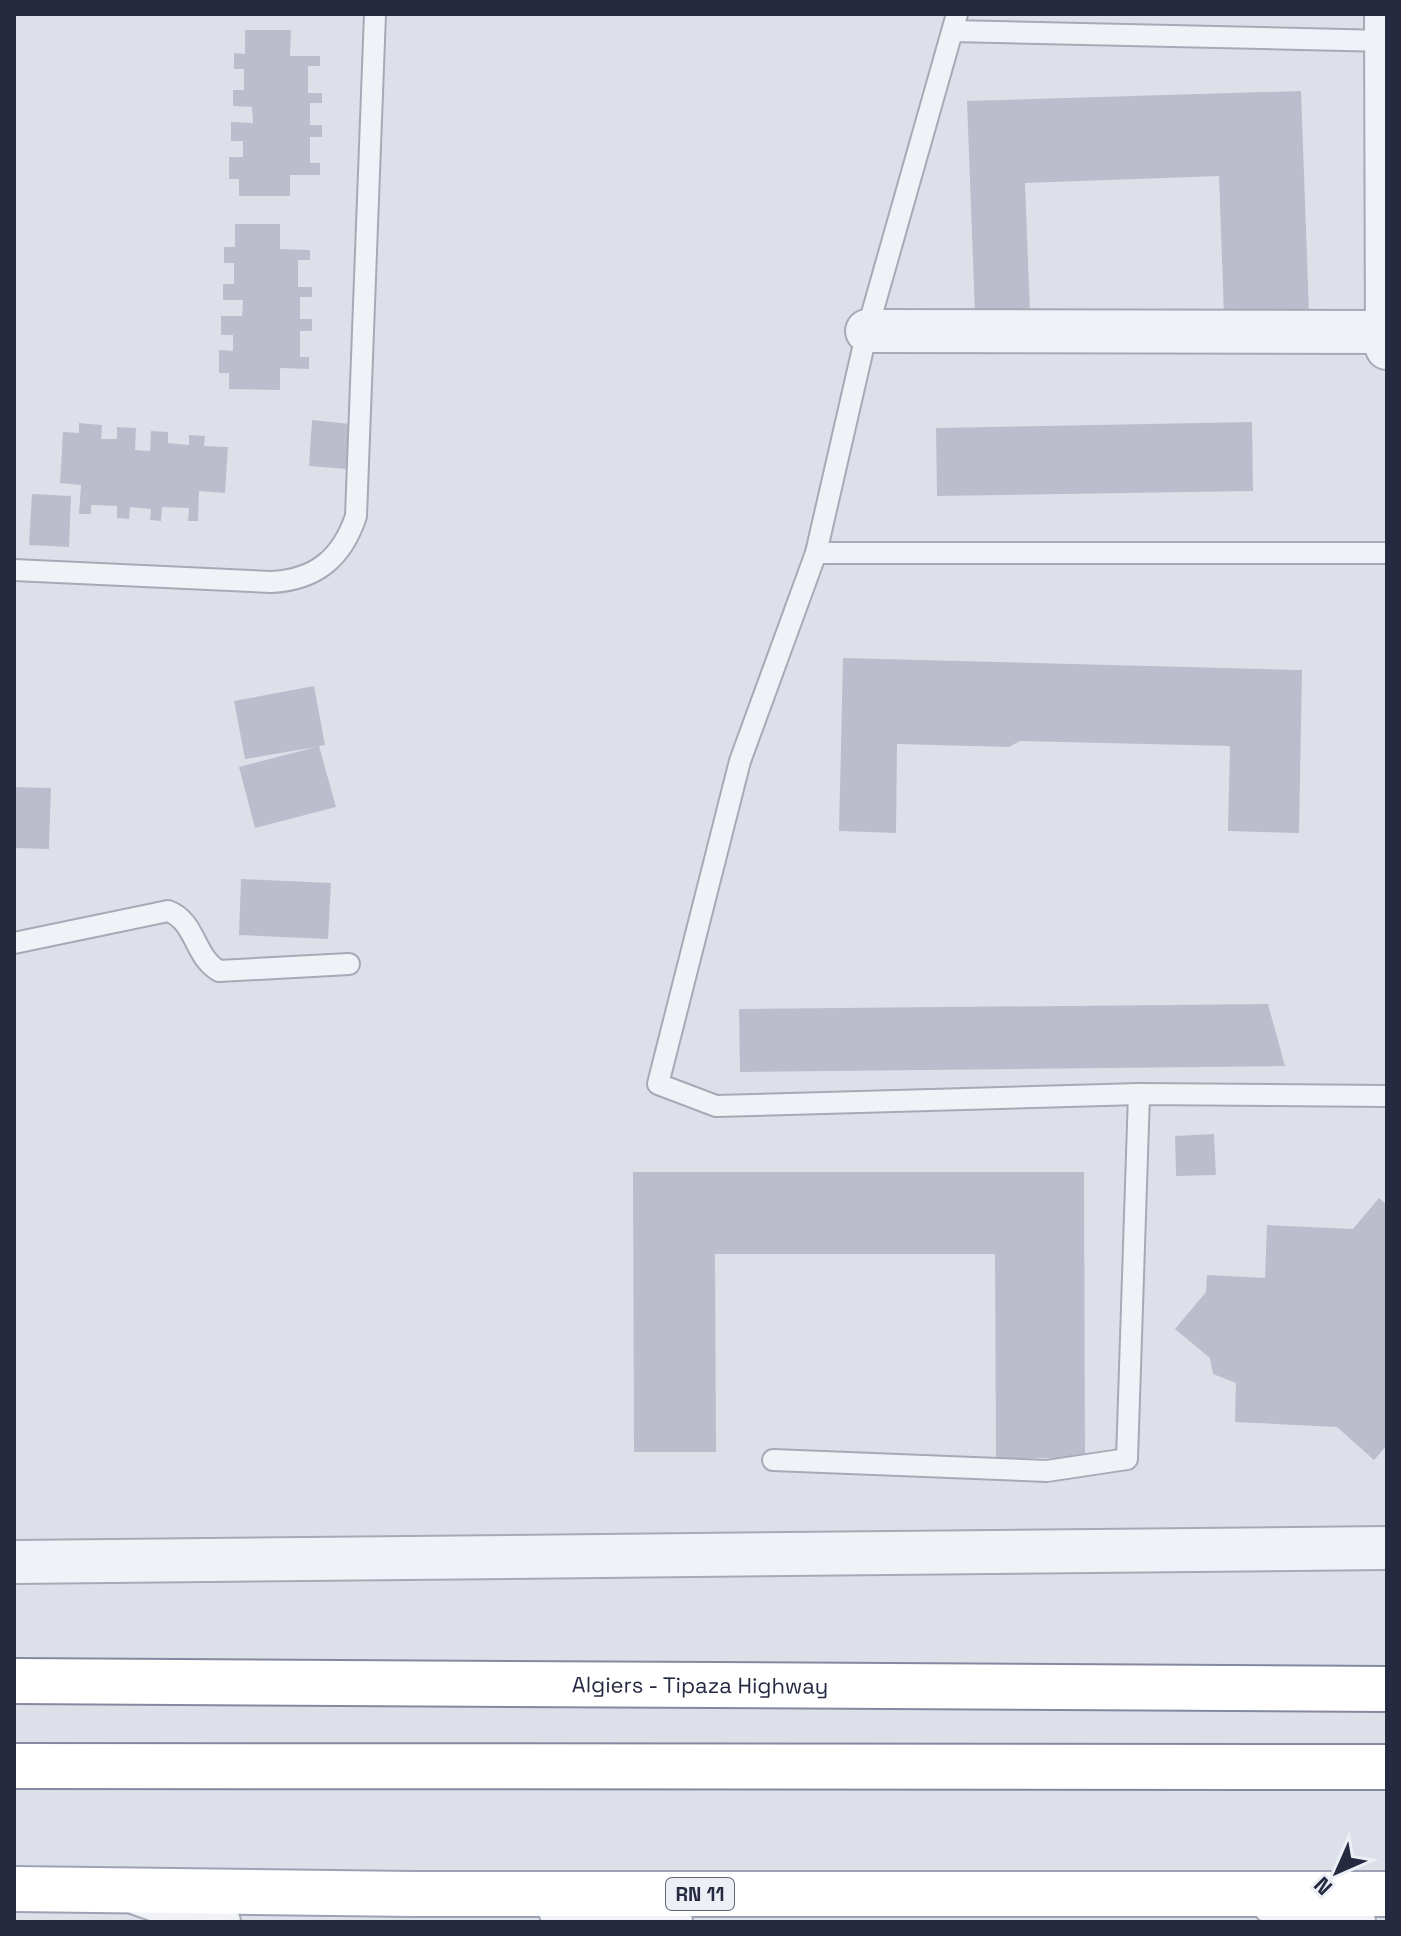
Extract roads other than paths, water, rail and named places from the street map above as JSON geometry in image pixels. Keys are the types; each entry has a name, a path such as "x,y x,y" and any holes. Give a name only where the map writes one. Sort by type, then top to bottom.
{"main road":[{"name":"Algiers - Tipaza Highway","path":"14,1681 1387,1689"},
{"path":"14,1766 1387,1767"},
{"name":"RN 11","path":"14,1889 412,1894 1387,1894"}],"street":[{"path":"1386,14 1387,348"},
{"path":"867,331 1387,332"},
{"path":"14,1562 1387,1548"},
{"path":"130,1891 219,1922"},
{"path":"1229,1893 1354,1922"},
{"path":"412,1894 671,1922"}],"lane":[{"path":"14,570 295,581 317,572 343,545 356,516 375,14"},
{"path":"1387,41 955,22 867,331 816,553 740,761 658,1084 716,1106 1139,1094 1387,1096"},
{"path":"816,553 1387,553"},
{"path":"14,943 168,911 183,919 205,961 219,971 349,964"},
{"path":"773,1460 1047,1471 1127,1459 1139,1094"}]}
